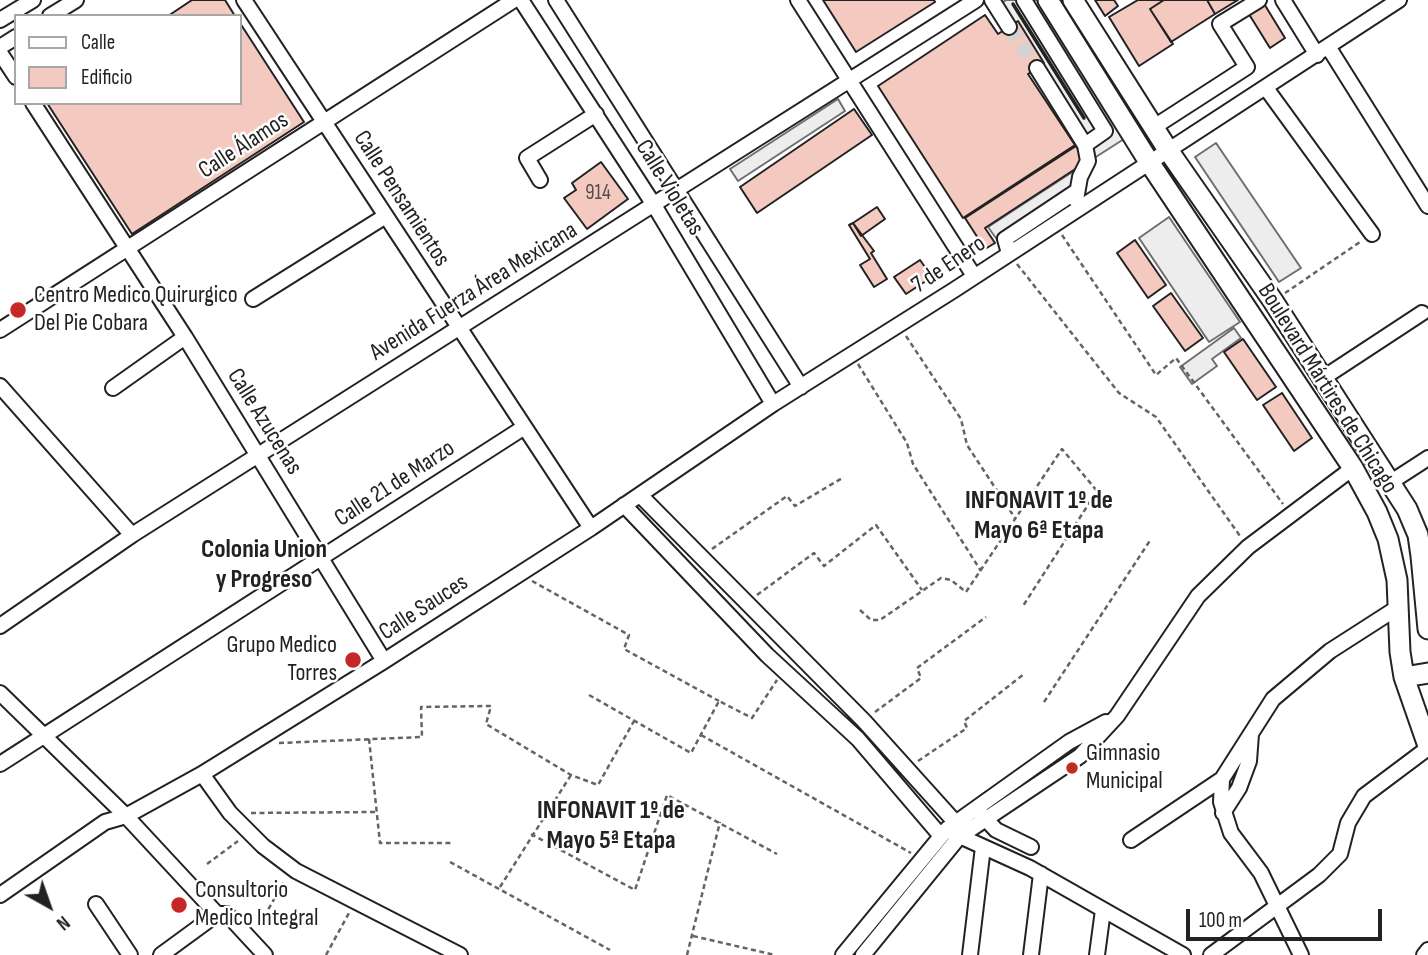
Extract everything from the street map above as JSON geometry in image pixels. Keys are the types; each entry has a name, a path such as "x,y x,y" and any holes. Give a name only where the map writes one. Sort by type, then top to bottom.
{"main road":[{"name":"Boulevard Mártires de Chicago","path":"1048,0 1149,162 1353,468 1381,522 1397,580 1404,677 1428,747"},
{"name":"Boulevard Mártires de Chicago","path":"1073,0 1168,150 1273,301 1391,481 1418,535 1427,616"},
{"path":"1252,315 1273,301"},
{"path":"1381,522 1407,509"},
{"path":"1404,677 1428,673"}],"street":[{"path":"0,20 33,0"},
{"path":"53,14 76,0"},
{"name":"Calle Pensamientos","path":"244,0 591,528"},
{"name":"Calle Álamos","path":"0,330 514,0"},
{"name":"Calle Violetas","path":"521,0 654,205 773,404"},
{"name":"Calle Violetas","path":"556,0 801,387"},
{"path":"798,0 974,276"},
{"name":"Avenida Fuerza Área Mexicana","path":"0,626 132,535 259,457 459,327 976,0"},
{"path":"992,0 1009,27"},
{"path":"1024,0 1105,131 1085,145"},
{"path":"1154,127 1247,67 1220,24 1259,0"},
{"path":"1283,0 1323,52 1428,206"},
{"path":"1168,150 1323,52 1399,0"},
{"path":"0,53 14,74"},
{"path":"1037,68 1085,145 1088,161 1077,191 1075,210"},
{"path":"1266,88 1372,234"},
{"name":"Calle Azucenas","path":"34,105 185,337 384,661"},
{"path":"540,180 527,158 596,114"},
{"name":"7 de Enero","path":"773,404 1168,150"},
{"path":"1009,253 1005,239 1077,191"},
{"path":"253,299 384,216"},
{"path":"1323,378 1422,313"},
{"path":"113,388 185,337"},
{"path":"0,386 132,535"},
{"name":"Calle Sauces","path":"0,895 105,822 126,816 202,774 384,661 591,528 773,404"},
{"name":"Calle 21 de Marzo","path":"0,764 323,559 523,428"},
{"path":"1391,481 1428,458"},
{"path":"863,955 908,900 950,831 985,820 1080,756 1117,716 1198,596 1248,547 1353,468"},
{"path":"640,495 864,721 907,769 950,831"},
{"path":"624,505 783,671 858,739 950,831 1041,874 1176,953"},
{"path":"1132,840 1222,779 1251,729 1273,699 1330,651 1397,608"},
{"path":"0,694 126,816 217,914"},
{"path":"843,955 920,858 977,807 1069,742 1117,716"},
{"path":"1223,813 1239,788 1249,761 1251,729"},
{"path":"1211,955 1319,875 1340,854 1348,823 1364,796 1428,747"},
{"path":"202,774 230,813 292,868 460,955"},
{"path":"1222,779 1223,813 1231,833 1261,873 1301,955"},
{"path":"977,807 985,820 1008,837 1031,847"},
{"path":"970,955 983,847"},
{"path":"1031,955 1041,874"},
{"path":"896,891 908,900"},
{"path":"96,904 130,955"},
{"path":"1097,955 1103,909"},
{"path":"161,955 217,914 228,914 265,955"},
{"path":"1424,955 1428,950"}],"path":[{"path":"1054,223 1156,374 1176,358 1291,515"},
{"path":"1273,301 1372,234"},
{"path":"1009,253 1119,393 1156,417 1248,547"},
{"path":"899,325 961,419 967,445 1015,518"},
{"path":"852,354 907,443 912,464 981,571"},
{"path":"860,610 871,620 880,620 941,579 951,580 966,592 1062,449 1097,491 1023,606"},
{"path":"701,557 787,496 795,506 844,477"},
{"path":"745,603 814,553 824,566 876,525 922,590"},
{"path":"1044,702 1151,539"},
{"path":"519,574 629,635 624,649 752,718 783,671"},
{"path":"864,721 921,678 917,668 986,617"},
{"path":"907,769 967,728 964,721 1024,674"},
{"path":"589,695 691,753 719,701"},
{"path":"277,743 422,737 421,708 491,706 486,724 571,775 598,785 634,721"},
{"path":"701,735 920,858"},
{"path":"369,739 380,843 453,843"},
{"path":"500,887 531,834 571,775"},
{"path":"531,834 635,890 667,794 777,854"},
{"path":"230,813 377,812"},
{"path":"687,955 720,822"},
{"path":"207,864 250,833"},
{"path":"450,862 500,887 610,950"},
{"path":"260,924 292,868"},
{"path":"326,955 356,901"},
{"path":"691,935 775,955"}],"shaded area":[{"path":"1006,0 1037,0 1124,139 1088,162 991,11"},
{"path":"838,99 845,111 738,181 730,169"},
{"path":"1216,143 1301,268 1279,282 1195,157"},
{"path":"1077,169 1074,191 998,241 988,227"},
{"path":"1169,217 1240,322 1209,342 1139,238"},
{"path":"1234,328 1241,338 1212,359 1217,366 1192,384 1180,367"}],"building":[{"path":"192,0 225,0 234,14 171,14"},
{"path":"823,0 934,0 935,2 856,52"},
{"path":"1095,0 1114,0 1118,6 1105,16"},
{"path":"1138,0 1164,0 1150,9 1173,44 1139,66 1109,17"},
{"path":"1164,0 1207,0 1215,14 1171,42 1150,9"},
{"path":"1207,0 1238,0 1215,14"},
{"path":"1263,2 1285,38 1270,48 1247,11"},
{"path":"985,15 998,34 1018,21 1044,63 1028,74 1075,145 963,218 878,86"},
{"path":"242,26 304,122 132,234 48,105 242,105"},
{"path":"854,109 872,135 757,213 740,187"},
{"path":"1076,146 1086,162 985,228 995,243 985,249 965,218"},
{"path":"601,162 628,199 587,229 564,198 576,190 572,183"},
{"path":"877,207 885,219 861,236 853,223"},
{"path":"853,223 874,251 871,253 887,279 874,287 860,265 870,259 849,225"},
{"path":"1135,240 1166,285 1148,298 1117,253"},
{"path":"920,260 932,277 906,294 894,277"},
{"path":"1171,293 1203,338 1185,351 1153,306"},
{"path":"1243,339 1276,387 1257,400 1224,352"},
{"path":"1282,393 1312,438 1294,451 1263,405"}],"tunnel":[{"path":"1009,27 1037,68"}],"wall":[{"path":"1013,4 1084,118"}],"place":[{"name":"Centro Medico Quirurgico Del Pie Cobara","path":"18,310"},
{"name":"Grupo Medico Torres","path":"353,660"},
{"name":"Gimnasio Municipal","path":"1072,768"},
{"name":"Consultorio Medico Integral","path":"179,905"}],"district":[{"name":"INFONAVIT 1º de Mayo 6ª Etapa","path":"1039,516"},
{"name":"Colonia Union y Progreso","path":"264,565"},
{"name":"INFONAVIT 1º de Mayo 5ª Etapa","path":"611,826"}]}
